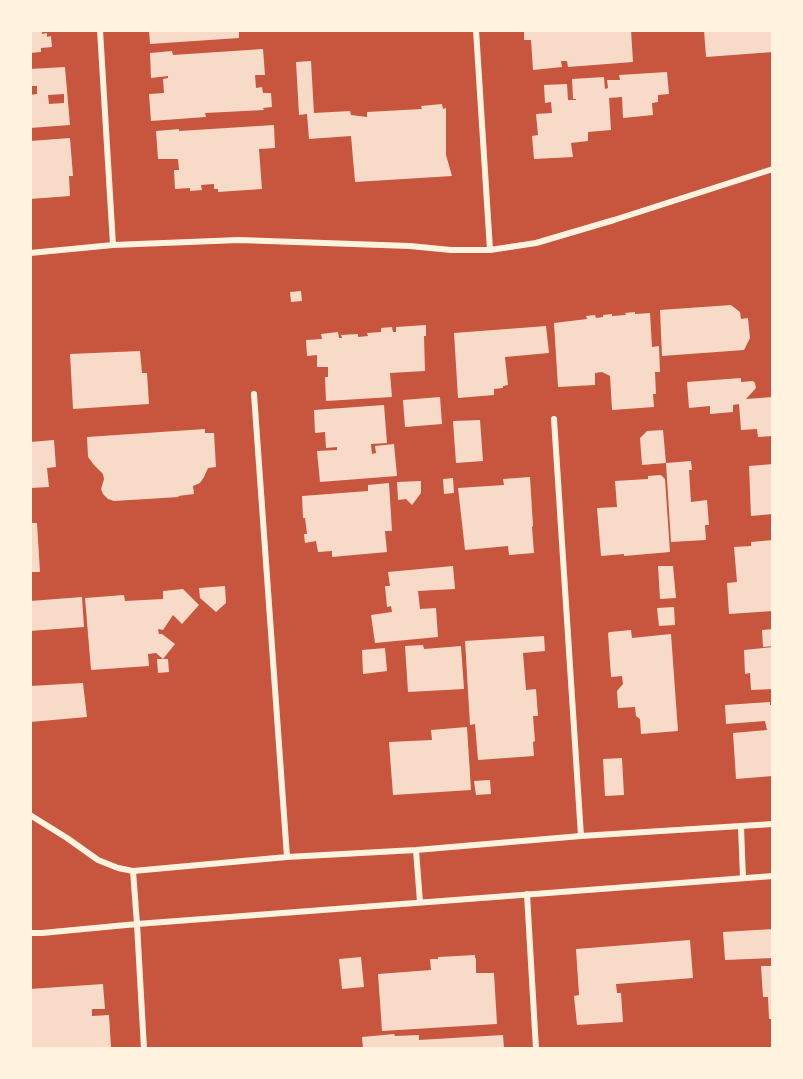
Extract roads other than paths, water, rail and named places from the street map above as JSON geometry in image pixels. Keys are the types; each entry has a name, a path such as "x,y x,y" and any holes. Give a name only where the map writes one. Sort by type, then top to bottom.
{"street":[{"path":"100,30 113,245"},
{"path":"476,30 490,250"},
{"path":"30,253 113,245 239,240 490,250 536,243 773,169"},
{"path":"254,394 287,857"},
{"path":"554,419 581,837"},
{"path":"30,815 98,860 133,871 287,857 773,824"},
{"path":"741,826 743,878"},
{"path":"416,850 420,902"},
{"path":"133,871 144,1049"},
{"path":"30,933 773,876"},
{"path":"526,894 536,1049"}]}
